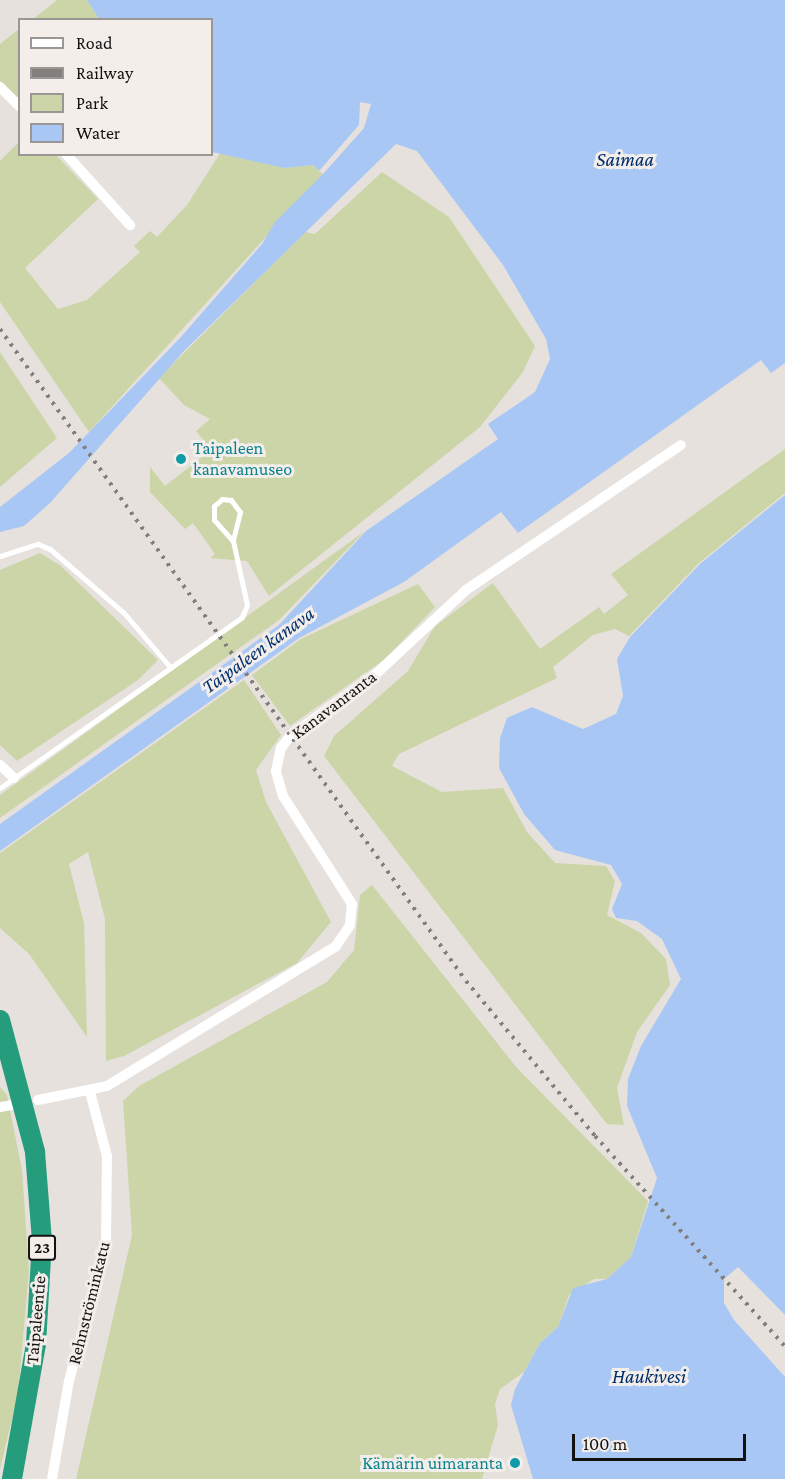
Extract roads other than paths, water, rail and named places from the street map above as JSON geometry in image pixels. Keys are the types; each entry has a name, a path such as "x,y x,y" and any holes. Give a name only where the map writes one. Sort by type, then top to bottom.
{"highway":[{"name":"Taipaleentie","path":"0,1020 16,1063 35,1152 42,1240 36,1344 12,1479"}],"street":[{"path":"0,87 18,105"},
{"path":"68,156 130,225"},
{"name":"Kanavanranta","path":"90,1092 280,982 336,946 350,925 352,904 341,881 283,796 276,771 290,736 377,673 466,590 681,445"},
{"path":"0,765 14,778"},
{"path":"38,1100 90,1092"},
{"name":"Rehnströminkatu","path":"52,1479 69,1381 106,1245 106,1156 90,1092"},
{"path":"0,1107 12,1105"}],"lane":[{"path":"0,788 242,617 245,593 233,542 240,512 231,500 222,499 214,506 214,520 233,542"},
{"path":"0,556 38,544 50,549 124,613 171,668"}],"water":[{"name":"Saimaa","path":"87,0 785,0 785,363 771,373 761,360 518,533 501,512 404,582 299,638 0,851 0,824 279,625 366,531 498,439 488,424 535,392 550,359 546,339 503,265 417,151 396,144 184,351 50,503 24,526 0,532 0,507 69,453 181,337 262,244 275,222 323,174 313,165 285,168 213,152 213,18 98,18"},
{"name":"Haukivesi","path":"785,495 785,1315 738,1267 724,1279 724,1303 734,1320 785,1377 785,1479 533,1479 511,1405 515,1389 540,1343 558,1327 573,1288 607,1279 631,1257 657,1178 627,1106 628,1079 641,1046 681,979 662,939 637,921 616,918 612,909 622,884 611,865 555,850 524,814 499,768 500,738 507,718 532,707 583,729 616,714 623,696 617,659 630,637 701,563"}],"railway":[{"path":"0,329 466,981 595,1136 785,1346"}],"place":[{"name":"Taipaleen kanavamuseo","path":"181,459"},
{"name":"Kämärin uimaranta","path":"515,1463"}],"water label":[{"name":"Taipaleen kanava","path":"258,650"}]}
